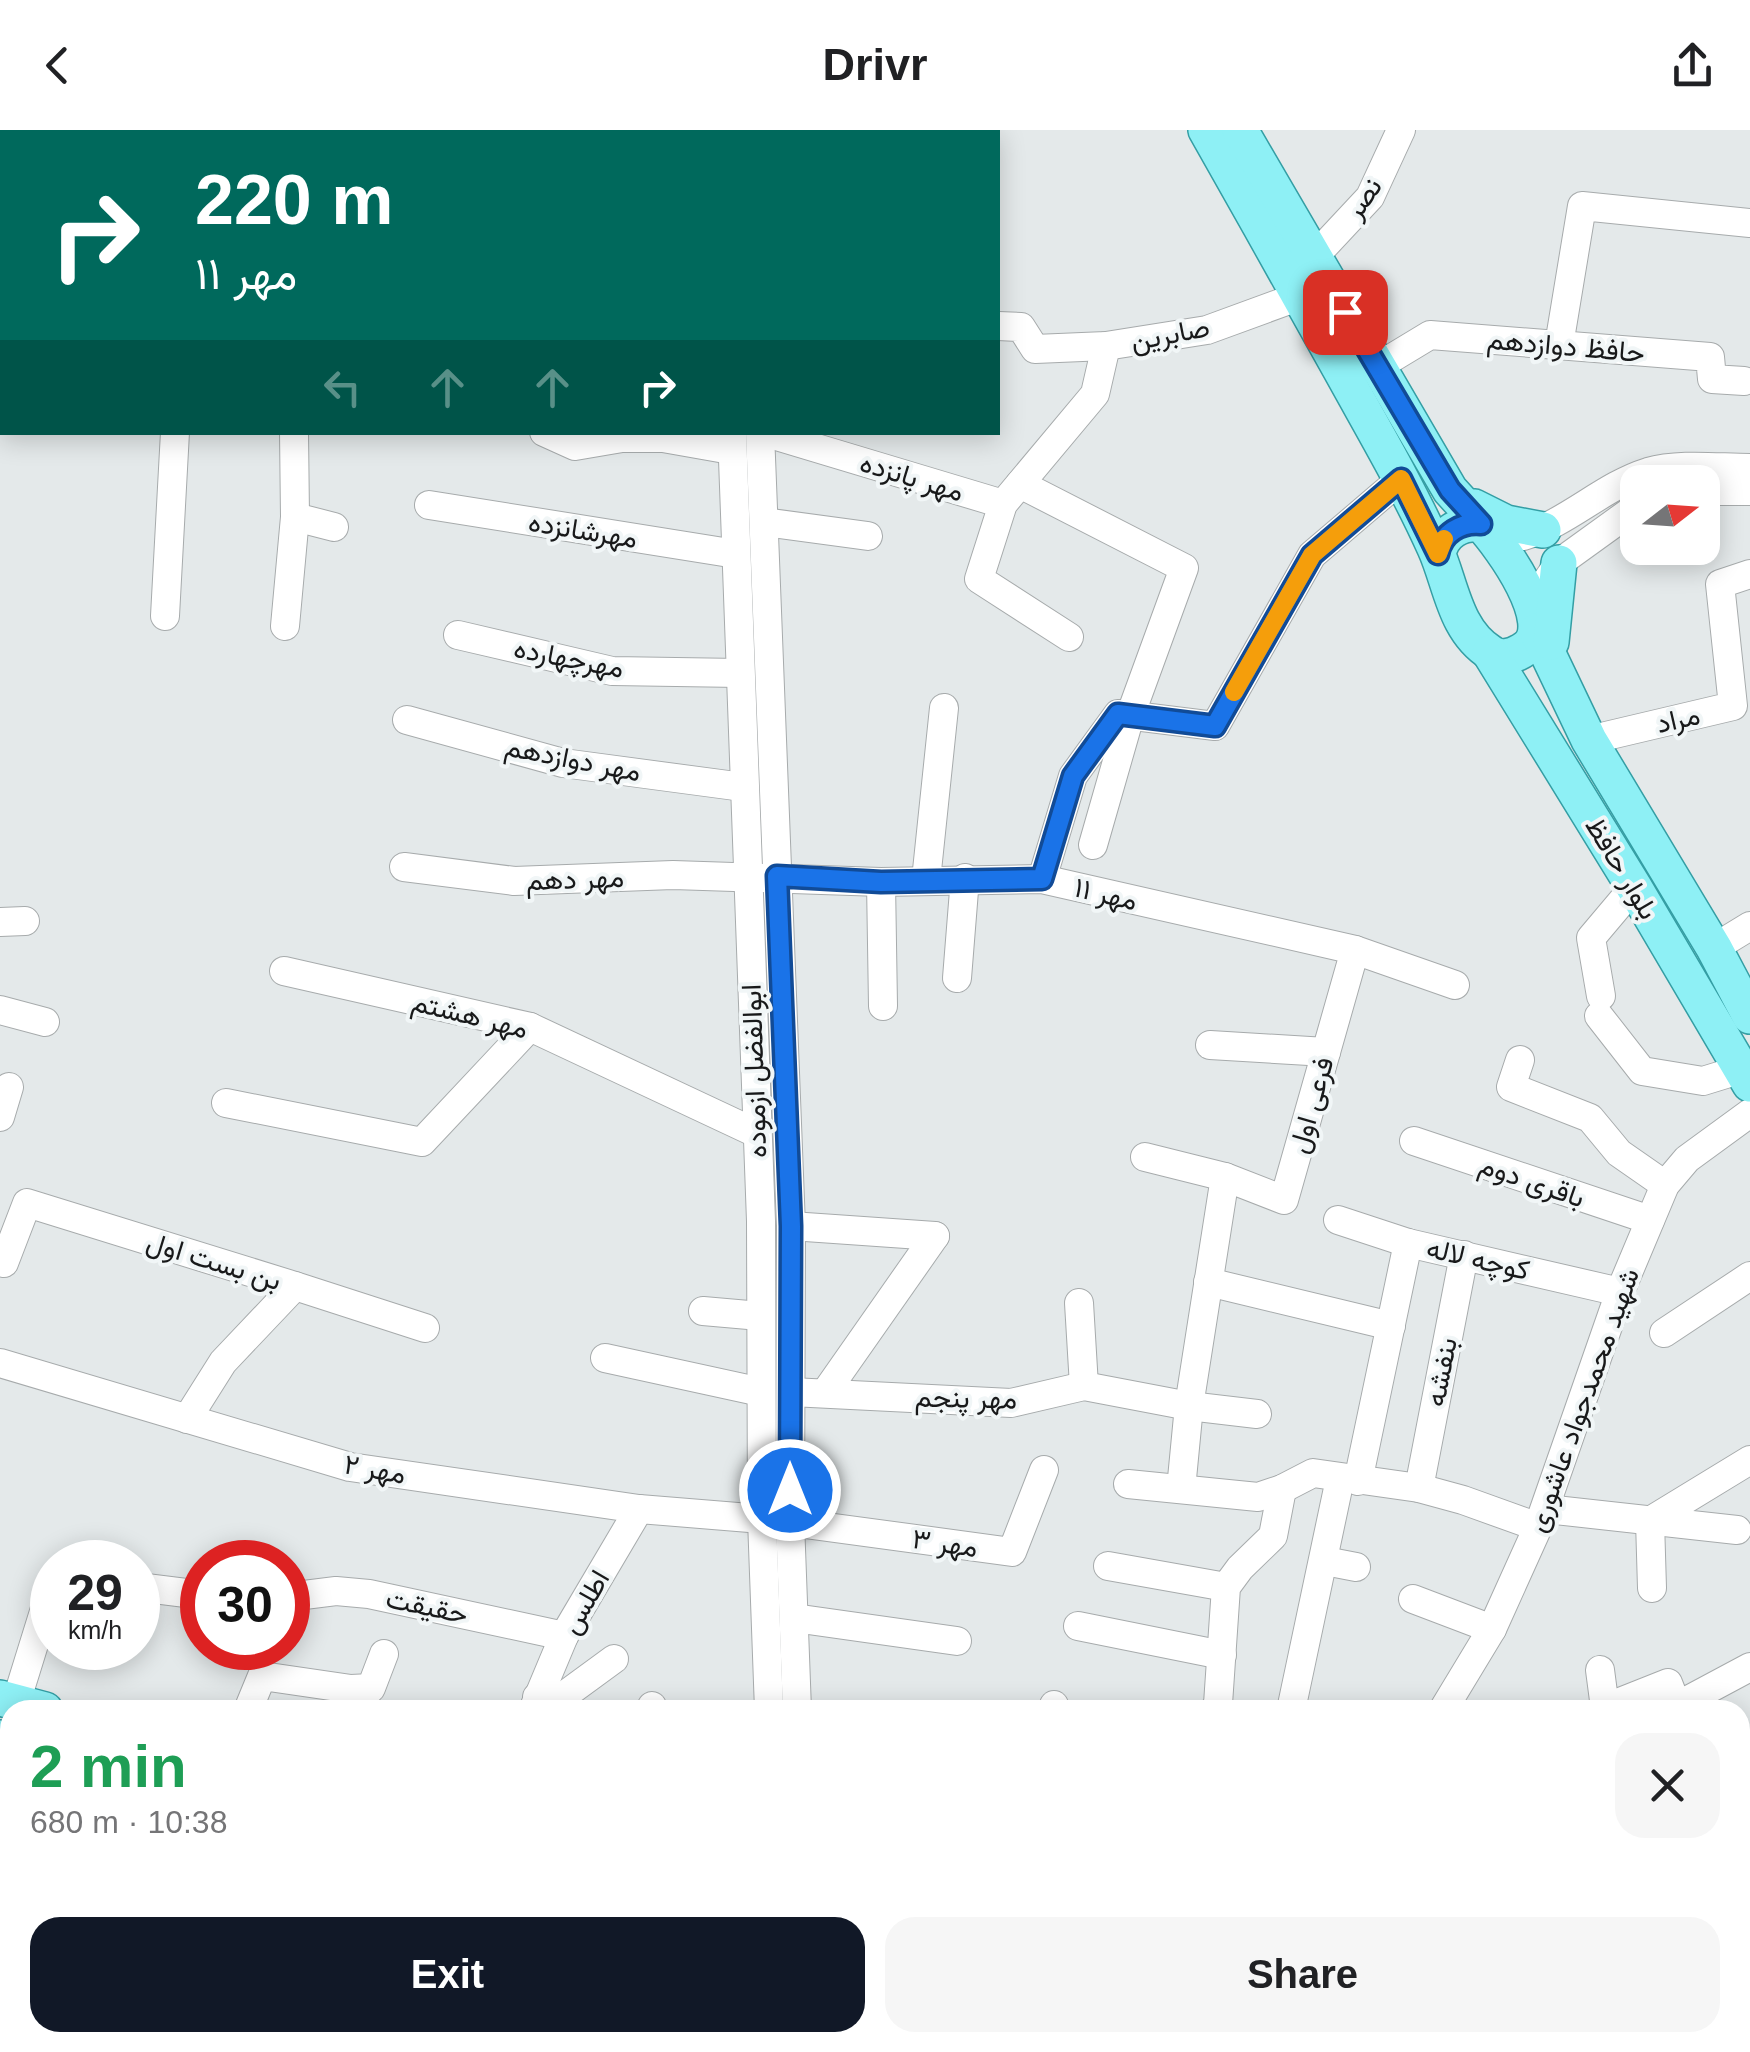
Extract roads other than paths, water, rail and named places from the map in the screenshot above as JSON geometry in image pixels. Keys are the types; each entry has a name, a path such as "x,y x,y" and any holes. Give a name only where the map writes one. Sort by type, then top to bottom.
{"main road":[{"path":"1206,130 1401,479 1438,554"},
{"path":"1240,130 1450,490 1490,534"},
{"path":"1450,490 1506,523 1543,530"},
{"path":"1438,554 1450,532 1469,523 1490,534"},
{"name":"بلوار حافظ","path":"1490,534 1517,572 1552,663 1589,740 1714,948 1750,1016"},
{"name":"بلوار حافظ","path":"1438,554 1456,608 1490,653 1746,1077"},
{"path":"1552,663 1551,616 1559,563"},
{"path":"1490,653 1500,657 1518,653 1534,642 1534,618"}],"street":[{"name":"نصر","path":"1313,258 1370,197 1401,130"},
{"path":"1559,345 1582,206 1750,223"},
{"name":"صابرین","path":"1000,326 1022,327 1035,350 1106,346 1207,330 1300,296"},
{"name":"حافظ دوازدهم","path":"1377,366 1430,335 1710,357 1712,379 1744,381"},
{"path":"1068,636 979,579 1011,494 1094,394 1106,346"},
{"path":"165,616 176,435"},
{"path":"285,626 294,517 294,435"},
{"path":"551,435 575,446 622,438 732,441"},
{"name":"ابوالفضل ازموده","path":"761,435 791,1226 791,1392 776,1521 769,1700"},
{"name":"مهر پانزده","path":"773,435 1011,494 1184,568 1130,716"},
{"name":"ابوالفضل ازموده","path":"732,441 761,1222 761,1392 776,1521 794,1618 797,1700"},
{"path":"1490,534 1543,530 1647,472 1666,468 1750,468"},
{"path":"1042,879 1073,776 1118,714 1215,726 1312,555 1401,479"},
{"path":"1720,491 1750,491"},
{"name":"مهرشانزده","path":"429,505 736,554"},
{"path":"294,517 334,527"},
{"path":"1534,618 1559,563 1620,519"},
{"path":"764,522 868,536"},
{"name":"مراد","path":"1589,740 1733,706 1720,584 1750,574"},
{"name":"مهرچهارده","path":"458,635 612,671 740,673"},
{"path":"926,880 944,708"},
{"path":"1093,845 1130,716"},
{"name":"مهر دوازدهم","path":"406,720 563,763 742,787"},
{"name":"مهر دهم","path":"404,868 514,881 673,875 748,877"},
{"name":"مهر ۱۱","path":"748,877 881,882 1042,879 1355,950 1455,985"},
{"path":"957,978 965,878"},
{"path":"881,882 883,1006"},
{"path":"1634,886 1592,938 1600,1006 1642,1071 1703,1081 1746,1077"},
{"path":"1714,948 1750,926"},
{"name":"فرعی اول","path":"1145,1157 1225,1177 1284,1200 1355,950"},
{"name":"مهر هشتم","path":"284,971 530,1027 756,1133"},
{"path":"0,1010 45,1022"},
{"path":"226,1103 422,1142 530,1027"},
{"path":"1210,1046 1326,1052"},
{"path":"1520,1060 1511,1087 1590,1118 1619,1153 1666,1185"},
{"path":"0,1117 9,1087"},
{"name":"شهید محمدجواد عاشوری","path":"1449,1700 1492,1628 1542,1518 1620,1292 1666,1185 1687,1159 1750,1114"},
{"name":"باقری دوم","path":"1414,1141 1650,1220"},
{"path":"1181,1489 1189,1406 1225,1177"},
{"name":"بن بست اول","path":"4,1263 27,1203 295,1286 223,1362 187,1419"},
{"name":"کوچه لاله","path":"1338,1220 1408,1243 1620,1292"},
{"path":"791,1226 935,1236 825,1393"},
{"path":"1293,1700 1325,1562 1391,1326 1408,1243"},
{"name":"بنفشه","path":"1419,1488 1464,1255"},
{"path":"1664,1334 1750,1276"},
{"path":"1208,1282 1391,1326"},
{"path":"295,1286 426,1328"},
{"path":"1078,1303 1084,1386"},
{"path":"702,1311 760,1316"},
{"path":"605,1358 761,1392"},
{"name":"مهر ۲","path":"0,1363 350,1467 639,1509 776,1521"},
{"name":"مهر پنجم","path":"791,1392 1011,1403 1084,1386 1257,1414"},
{"path":"1650,1521 1750,1460"},
{"name":"مهر ۳","path":"776,1521 1012,1552 1044,1470"},
{"path":"1128,1484 1258,1497 1314,1473 1419,1488 1542,1518 1650,1521 1737,1530"},
{"path":"1218,1700 1226,1587 1274,1536 1282,1489"},
{"name":"اطلس","path":"549,1700 564,1636 639,1509"},
{"path":"1650,1521 1652,1588"},
{"path":"1325,1562 1356,1567"},
{"path":"1108,1566 1226,1587"},
{"name":"حقیقت","path":"310,1594 336,1591 370,1594 564,1636"},
{"path":"1413,1599 1492,1628"},
{"path":"794,1618 957,1640"},
{"path":"1078,1626 1222,1655"},
{"path":"252,1700 262,1676 352,1689 371,1688 384,1654"},
{"name":"اطلس","path":"554,1700 614,1660"},
{"path":"21,1700 30,1666"},
{"path":"1689,1700 1750,1667"},
{"path":"1600,1670 1604,1700"},
{"path":"1626,1700 1668,1684 1675,1700"}]}
